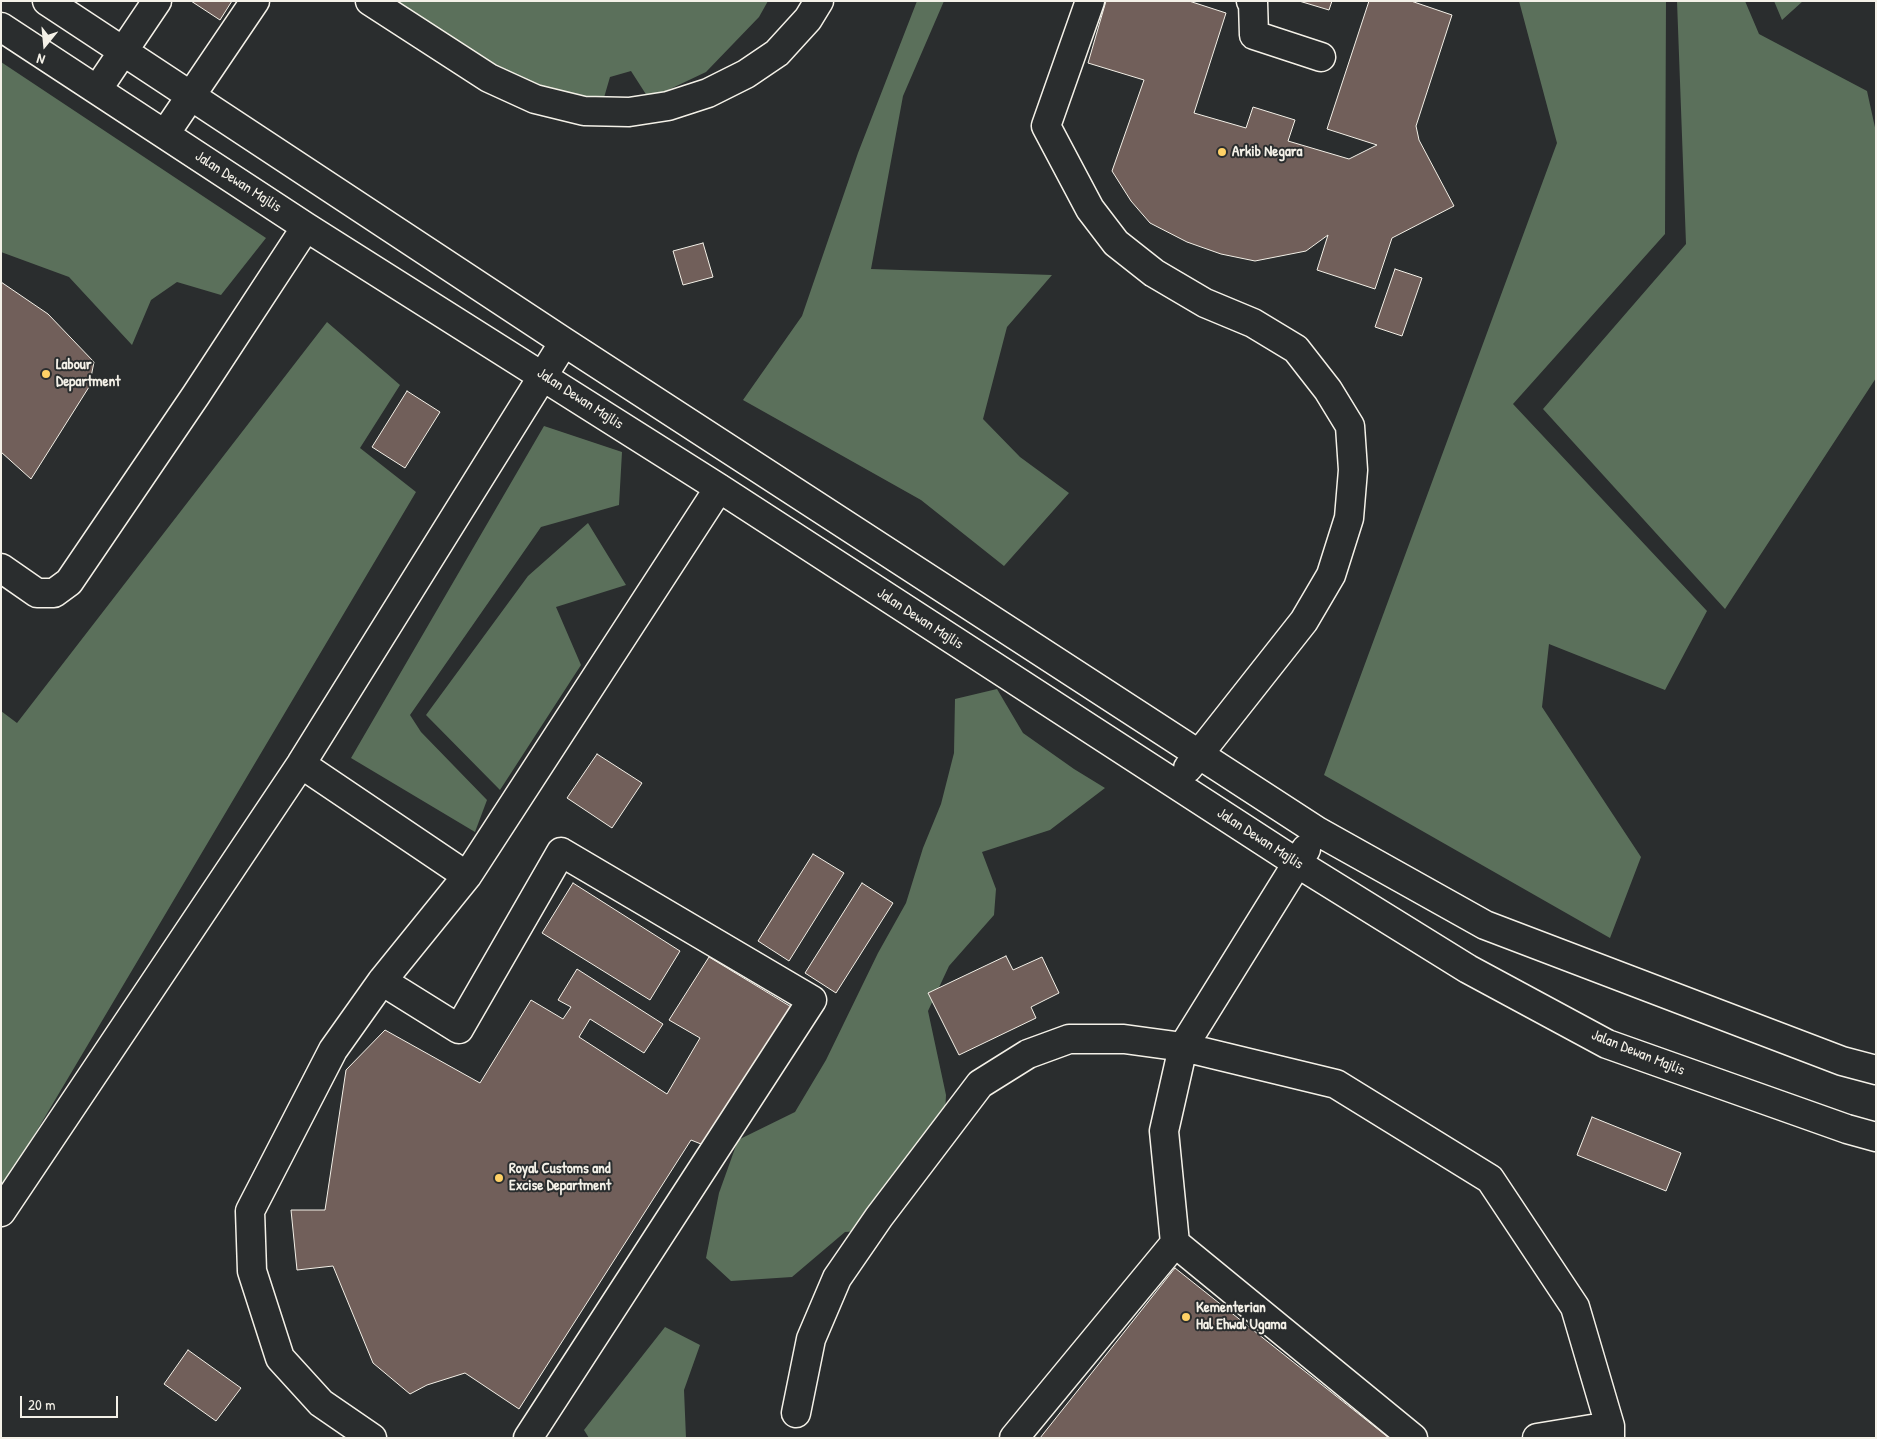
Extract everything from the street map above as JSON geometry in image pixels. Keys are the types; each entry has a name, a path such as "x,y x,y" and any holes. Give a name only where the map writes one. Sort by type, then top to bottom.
{"street":[{"path":"47,1 564,342 1317,831 1485,925 1842,1061 1876,1070"},
{"path":"97,90 157,1"},
{"path":"164,134 255,1"},
{"path":"370,1 489,78 535,99 584,111 628,112 668,106 708,93 746,74 776,53 808,19 819,1"},
{"path":"1090,1 1046,126 1090,209 1116,243 1154,273 1205,303 1253,323 1296,349 1328,390 1350,426 1353,470 1349,518 1331,575 1304,622 1175,784"},
{"path":"1251,1 1253,2 1254,35 1320,57"},
{"name":"Jalan Dewan Majlis","path":"1,27 306,227 719,488 1297,863 1468,969 1607,1044 1847,1130 1876,1137"},
{"path":"1,568 37,593 54,593 69,582 196,395 306,227"},
{"path":"1,1212 301,764 564,342"},
{"path":"372,1438 321,1403 280,1358 252,1271 250,1211 333,1050 382,981 467,876 719,488"},
{"path":"301,764 467,876"},
{"path":"1317,831 1183,1047 1164,1131 1175,1243 1413,1438"},
{"path":"382,981 459,1029 561,852 812,1000 528,1438"},
{"path":"796,1413 811,1339 837,1278 879,1217 980,1084 1028,1054 1069,1039 1124,1039 1183,1047 1336,1084 1490,1179 1575,1307 1610,1432 1537,1438"},
{"path":"1014,1438 1175,1243"}],"green space":[{"path":"394,1 768,1 759,17 706,72 649,99 631,71 610,77 603,101 560,99 504,72"},
{"path":"917,1 944,1 903,96 871,269 1052,275 1007,327 983,419 1020,457 1069,493 1004,566 921,500 743,400 802,316 858,153"},
{"path":"1519,1 1666,1 1665,234 1513,404 1707,611 1665,690 1549,644 1542,707 1641,857 1610,938 1324,775 1557,143"},
{"path":"1677,1 1745,1 1759,34 1867,91 1876,132 1876,378 1725,609 1543,409 1686,244"},
{"path":"1774,1 1803,1 1782,20"},
{"path":"1,62 266,238 221,295 177,282 151,300 132,345 69,277 1,252"},
{"path":"327,322 400,385 360,448 416,492 1,1191 1,711 17,723"},
{"path":"544,426 622,452 619,505 541,527 410,715 421,732 487,800 475,832 351,758"},
{"path":"588,523 626,585 556,607 581,665 500,790 426,715 528,576"},
{"path":"997,689 1023,733 1105,788 1050,830 982,852 996,889 994,915 949,966 928,1011 946,1095 945,1114 893,1201 889,1229 845,1232 792,1277 731,1281 706,1258 719,1193 738,1140 795,1112 826,1060 878,953 906,903 923,848 941,804 954,753 955,699"},
{"path":"665,1327 700,1345 684,1390 686,1438 589,1438 584,1430"}],"building":[{"path":"191,1 232,1 220,20"},
{"name":"Arkib Negara","path":"1106,1 1189,1 1226,13 1194,113 1246,128 1253,107 1295,120 1288,141 1349,159 1377,145 1327,129 1369,1 1411,1 1452,15 1416,126 1419,140 1454,206 1392,238 1375,289 1317,270 1328,235 1306,251 1255,261 1221,254 1187,242 1150,223 1131,201 1112,171 1144,80 1088,63"},
{"path":"1299,1 1332,1 1329,10"},
{"path":"703,243 713,277 683,285 673,251"},
{"path":"1395,269 1422,278 1402,336 1375,327"},
{"name":"Labour Department","path":"1,282 48,314 94,362 89,387 31,479 1,452"},
{"path":"407,391 440,412 405,468 372,447"},
{"path":"597,754 642,783 612,828 567,798"},
{"path":"813,854 844,873 789,961 758,941"},
{"path":"573,883 680,951 650,1000 542,933"},
{"path":"862,883 893,903 836,993 805,973"},
{"path":"1006,956 1013,970 1042,957 1059,993 1031,1007 1036,1018 959,1055 928,993"},
{"name":"Royal Customs and Excise Department","path":"709,957 793,1008 706,1146 691,1140 519,1409 465,1373 427,1385 410,1394 373,1363 333,1266 297,1270 291,1210 325,1210 346,1070 385,1030 480,1083 531,1000 563,1019 571,1007 558,1000 577,969 663,1024 644,1053 590,1019 579,1037 667,1094 700,1038 669,1020"},
{"path":"1592,1117 1681,1153 1666,1191 1577,1155"},
{"name":"Kementerian Hal Ehwal Ugama","path":"1175,1268 1297,1365 1389,1438 1040,1438"},
{"path":"188,1350 241,1388 216,1421 164,1384"}],"place":[{"name":"Arkib Negara","path":"1222,152"},
{"name":"Labour Department","path":"46,374"},
{"name":"Royal Customs and Excise Department","path":"499,1178"},
{"name":"Kementerian Hal Ehwal Ugama","path":"1186,1317"}]}
